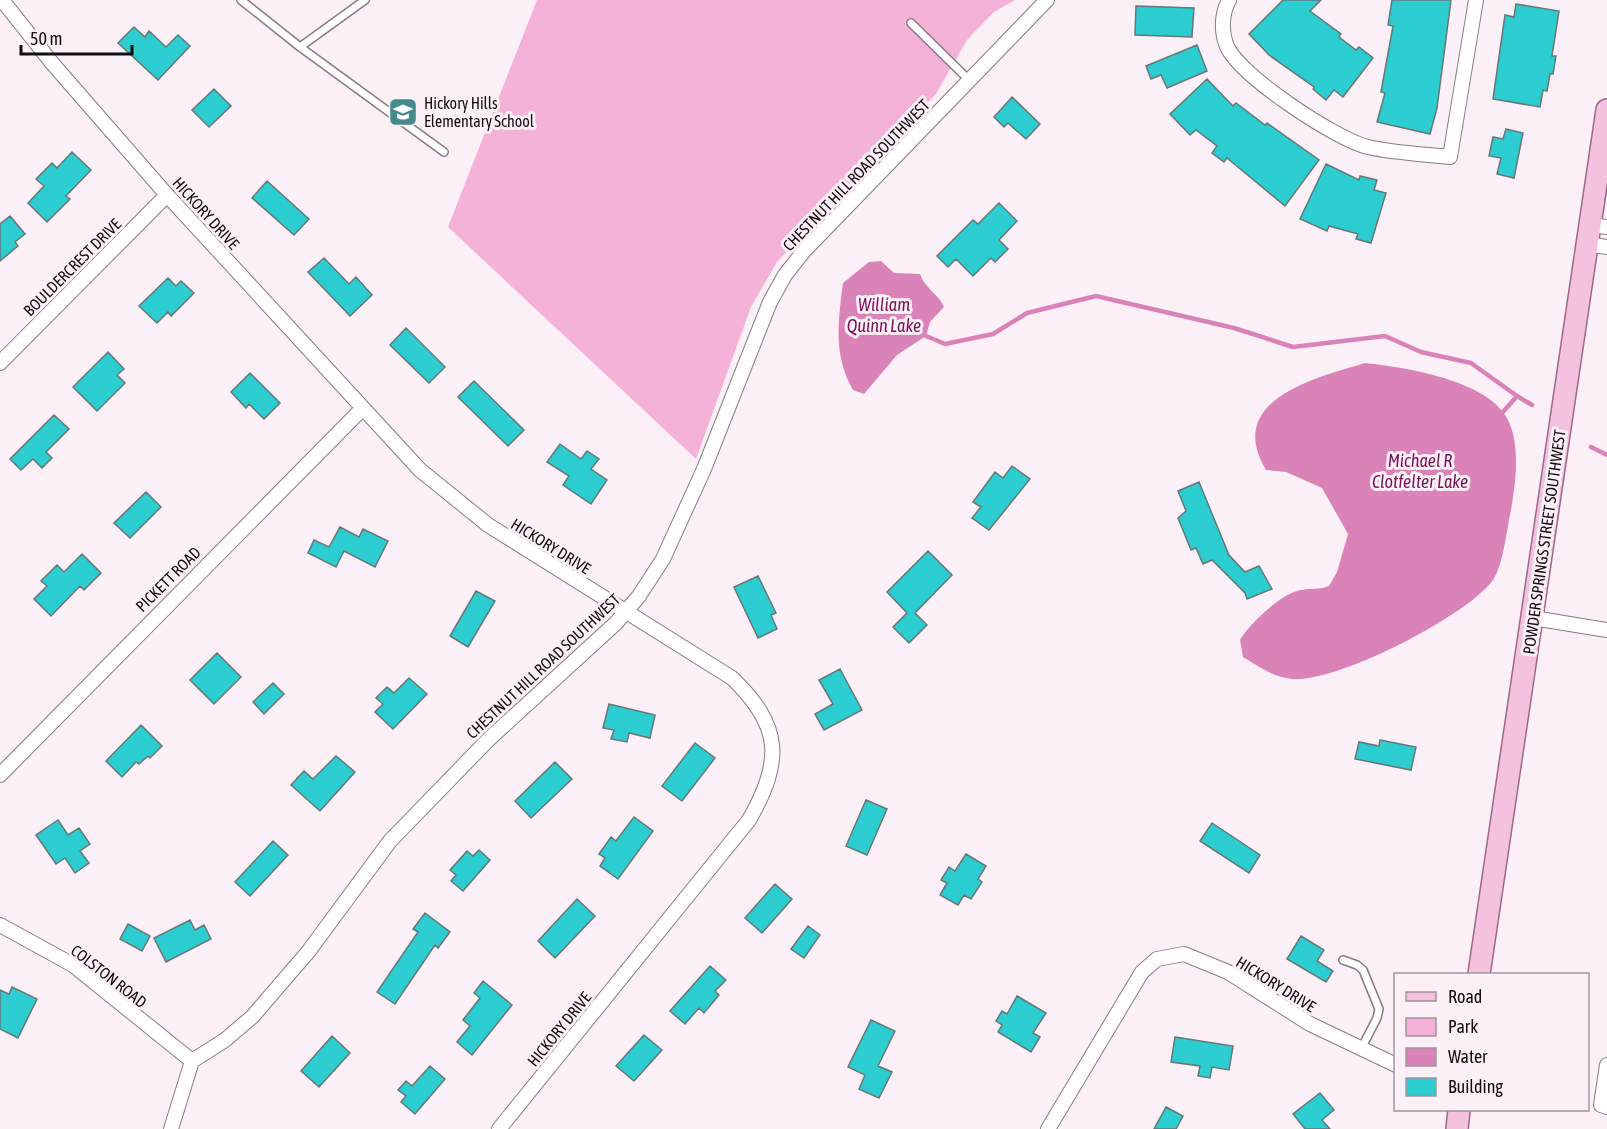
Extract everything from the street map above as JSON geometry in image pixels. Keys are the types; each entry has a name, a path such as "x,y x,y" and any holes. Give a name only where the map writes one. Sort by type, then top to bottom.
{"main road":[{"name":"POWDER SPRINGS STREET SOUTHWEST","path":"1479,973 1533,618 1598,236 1607,110"},
{"path":"1457,1129 1459,1111"}],"street":[{"name":"HICKORY DRIVE","path":"2,0 52,63 167,195 420,470 488,525 732,678 750,695 762,714 774,756 771,775 749,820 499,1129"},
{"name":"CHESTNUT HILL ROAD SOUTHWEST","path":"192,1062 225,1040 252,1017 308,952 390,841 489,739 626,612 663,559 721,430 770,302 785,275 804,251 1047,0"},
{"path":"1229,0 1225,8 1223,27 1226,46 1257,81 1328,130 1347,140 1368,147 1450,157 1476,0"},
{"name":"BOULDERCREST DRIVE","path":"0,363 167,195"},
{"name":"PICKETT ROAD","path":"0,775 362,409"},
{"path":"1533,618 1607,630"},
{"name":"COLSTON ROAD","path":"0,925 74,965 192,1062"},
{"name":"HICKORY DRIVE","path":"1048,1129 1142,972 1157,959 1184,954 1228,972 1310,1024 1394,1065"},
{"path":"171,1129 192,1062"},
{"path":"1604,1106 1607,1065"}],"lane":[{"path":"241,0 300,47 444,152"},
{"path":"300,47 365,0"},
{"path":"911,23 969,80"},
{"path":"1342,960 1358,965 1364,970 1378,1009 1377,1018 1361,1049"}],"green space":[{"path":"537,0 1015,0 994,12 967,40 936,94 777,262 751,307 696,459 448,227"}],"water":[{"name":"William Quinn Lake","path":"881,261 894,273 920,274 944,307 930,322 926,336 897,355 864,394 853,390 842,364 839,325 843,283 869,262"},
{"name":"Michael R Clotfelter Lake","path":"1365,363 1419,372 1459,383 1476,391 1503,412 1513,434 1516,473 1502,556 1493,580 1479,595 1430,628 1369,659 1339,670 1312,677 1285,678 1266,671 1243,657 1240,640 1259,618 1293,592 1329,586 1337,572 1348,534 1322,488 1286,472 1266,470 1256,446 1257,426 1266,409 1281,396 1323,376"}],"building":[{"path":"1283,0 1321,0 1310,11 1341,34 1339,37 1356,50 1359,47 1373,58 1343,97 1334,90 1326,100 1313,89 1314,87 1269,55 1249,34"},
{"path":"1392,0 1451,0 1437,108 1430,134 1377,122 1385,93 1381,92 1393,26 1388,25"},
{"path":"1516,4 1559,11 1552,56 1556,56 1553,74 1550,74 1547,91 1543,90 1540,107 1493,99 1505,15 1514,17"},
{"path":"1136,6 1194,8 1192,37 1135,35"},
{"path":"134,27 145,37 149,31 166,47 178,35 190,46 158,80 118,43"},
{"path":"1197,45 1207,71 1167,88 1161,75 1151,79 1146,66"},
{"path":"1207,79 1233,106 1236,103 1319,160 1285,206 1227,158 1224,162 1212,153 1217,146 1196,130 1190,135 1170,114"},
{"path":"214,89 231,106 209,127 192,110"},
{"path":"1012,97 1040,124 1026,139 1008,123 1004,127 994,117"},
{"path":"1506,129 1523,133 1514,178 1497,174 1501,158 1489,156 1493,137 1503,139"},
{"path":"72,152 91,170 66,196 70,199 47,222 28,203 44,186 36,179 52,163 57,168"},
{"path":"1326,164 1359,180 1360,176 1377,180 1374,190 1386,193 1371,243 1356,239 1358,234 1329,226 1327,231 1300,219"},
{"path":"267,181 309,219 294,235 252,198"},
{"path":"999,203 1017,221 999,240 1008,249 995,262 991,258 973,276 956,259 948,267 937,256 973,220 978,224"},
{"path":"10,216 25,234 15,242 18,246 0,261 0,224"},
{"path":"324,258 349,284 356,277 372,295 350,316 308,272"},
{"path":"168,278 176,286 181,281 194,293 171,316 168,312 157,323 139,306"},
{"path":"406,328 445,367 429,383 390,345"},
{"path":"108,352 124,369 117,375 125,383 97,411 73,387"},
{"path":"250,373 280,403 264,419 249,404 246,408 231,392"},
{"path":"474,381 524,430 508,446 458,397"},
{"path":"54,415 69,429 46,452 52,458 42,468 33,459 21,470 10,459"},
{"path":"560,444 581,459 587,451 599,459 591,469 607,480 591,504 563,485 569,476 547,462"},
{"path":"1012,466 1030,479 989,530 972,518 981,507 973,502 995,472 1003,478"},
{"path":"1199,482 1229,555 1245,572 1259,566 1272,589 1247,599 1245,593 1212,560 1203,564 1196,548 1191,550 1178,518 1186,511 1178,491"},
{"path":"146,492 161,507 130,538 114,523"},
{"path":"340,527 359,537 363,529 388,541 375,567 344,551 336,567 308,553 314,540 329,547"},
{"path":"928,551 952,575 915,613 927,625 909,643 893,627 907,613 887,592"},
{"path":"82,554 101,573 84,590 80,586 51,616 34,599 47,586 41,581 57,565 64,572"},
{"path":"758,576 776,613 771,615 777,629 758,638 734,587"},
{"path":"476,591 495,601 468,647 450,636"},
{"path":"217,653 241,677 214,704 190,680"},
{"path":"840,669 862,710 824,730 815,714 833,704 819,680"},
{"path":"409,678 427,694 393,729 375,712 383,704 376,698 387,687 394,693"},
{"path":"273,683 284,694 264,714 253,702"},
{"path":"609,704 655,715 650,738 629,733 627,742 611,739 614,730 603,728"},
{"path":"141,725 162,746 150,758 148,756 139,764 136,762 122,777 106,761"},
{"path":"1380,740 1416,747 1411,770 1355,759 1359,742 1379,746"},
{"path":"695,743 715,758 682,801 662,786"},
{"path":"336,756 355,772 320,811 291,785 304,771 313,779"},
{"path":"555,762 572,779 531,818 515,801"},
{"path":"866,800 887,809 867,855 846,846"},
{"path":"634,817 653,831 618,879 600,866 605,858 599,854 611,837 616,841"},
{"path":"58,820 68,835 79,828 90,844 80,851 89,863 75,873 65,858 56,864 36,835"},
{"path":"1212,823 1260,855 1249,873 1200,841"},
{"path":"273,841 288,855 250,896 235,882"},
{"path":"479,850 490,860 463,891 451,881 456,875 450,870 467,851 473,856"},
{"path":"966,854 986,866 978,879 982,882 971,899 964,895 958,905 940,895 947,883 941,880 949,867 955,871"},
{"path":"775,884 792,899 762,933 745,918"},
{"path":"577,899 595,916 555,958 538,941"},
{"path":"425,913 450,932 438,948 435,945 395,1004 377,992 418,932 413,929"},
{"path":"190,920 195,930 204,925 211,939 166,962 154,938"},
{"path":"128,924 150,936 142,951 120,939"},
{"path":"808,926 820,935 804,958 791,949"},
{"path":"1301,936 1324,950 1317,961 1333,971 1326,982 1287,959"},
{"path":"710,966 726,980 715,991 719,995 704,1013 699,1008 685,1024 670,1011"},
{"path":"483,981 512,1005 472,1055 457,1042 470,1026 463,1020 480,998 474,993"},
{"path":"12,987 37,999 18,1038 0,1029 0,990 9,994"},
{"path":"1017,996 1046,1013 1033,1033 1040,1037 1031,1052 998,1032 1002,1025 996,1021 1002,1011 1007,1014"},
{"path":"871,1020 895,1031 878,1066 892,1072 879,1098 859,1089 865,1075 848,1067"},
{"path":"644,1035 662,1050 634,1081 616,1066"},
{"path":"332,1036 350,1053 319,1087 301,1071"},
{"path":"1175,1037 1233,1046 1229,1070 1212,1067 1210,1078 1198,1076 1200,1066 1171,1062"},
{"path":"430,1066 445,1079 415,1114 401,1102 406,1096 398,1090 406,1081 412,1086"},
{"path":"1320,1093 1334,1110 1322,1120 1330,1129 1305,1129 1293,1114"},
{"path":"1166,1107 1183,1116 1176,1129 1154,1129"}],"waterway":[{"path":"926,336 945,344 993,334 1027,313 1096,296 1234,328 1293,347 1385,336 1421,352 1471,363 1517,396"},
{"path":"1503,412 1517,396 1532,405"},
{"path":"1591,447 1607,455"}],"place":[{"name":"Hickory Hills Elementary School","path":"403,112"}]}
